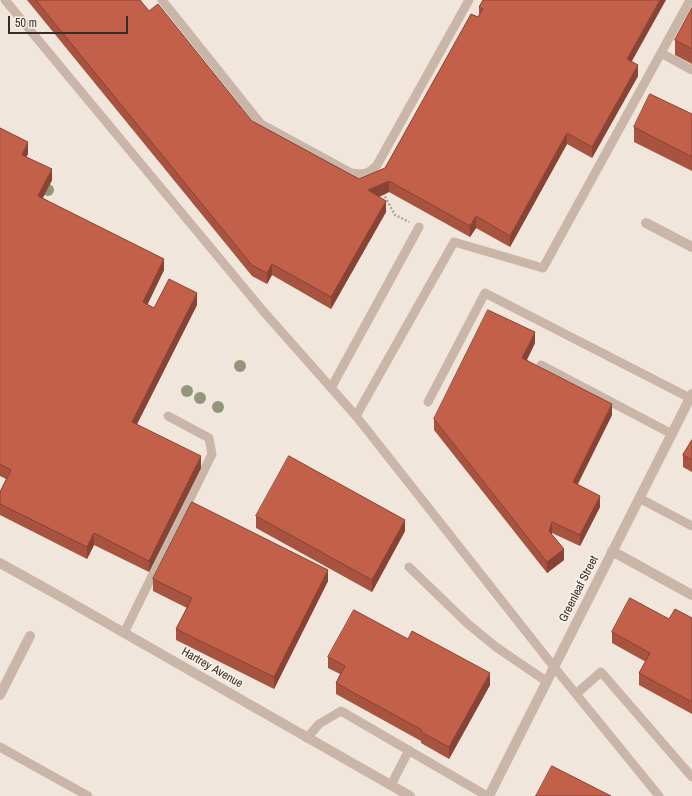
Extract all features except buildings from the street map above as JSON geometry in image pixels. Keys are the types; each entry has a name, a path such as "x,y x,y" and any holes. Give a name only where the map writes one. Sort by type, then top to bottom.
{"street":[{"path":"646,223 692,247"},
{"name":"Greenleaf Street","path":"488,796 691,396"},
{"path":"612,551 692,596"},
{"name":"Hartrey Avenue","path":"0,563 410,796"},
{"path":"0,695 30,636"}],"lane":[{"path":"5,0 264,312 356,416 554,667 659,796"},
{"path":"162,0 171,4 261,124 351,173 361,175 370,172 377,166 470,0"},
{"path":"356,416 454,242 543,268 690,0"},
{"path":"661,53 692,70"},
{"path":"332,388 419,228"},
{"path":"428,402 485,293 691,396"},
{"path":"542,365 672,434"},
{"path":"124,633 212,454 209,438 168,416"},
{"path":"639,498 692,526"},
{"path":"409,568 468,624 496,647 546,681"},
{"path":"576,694 601,672 692,777"},
{"path":"307,738 319,724 341,710 488,796"},
{"path":"0,747 88,796"},
{"path":"391,785 409,750"}],"path":[{"path":"370,172 395,215 419,228"}]}
